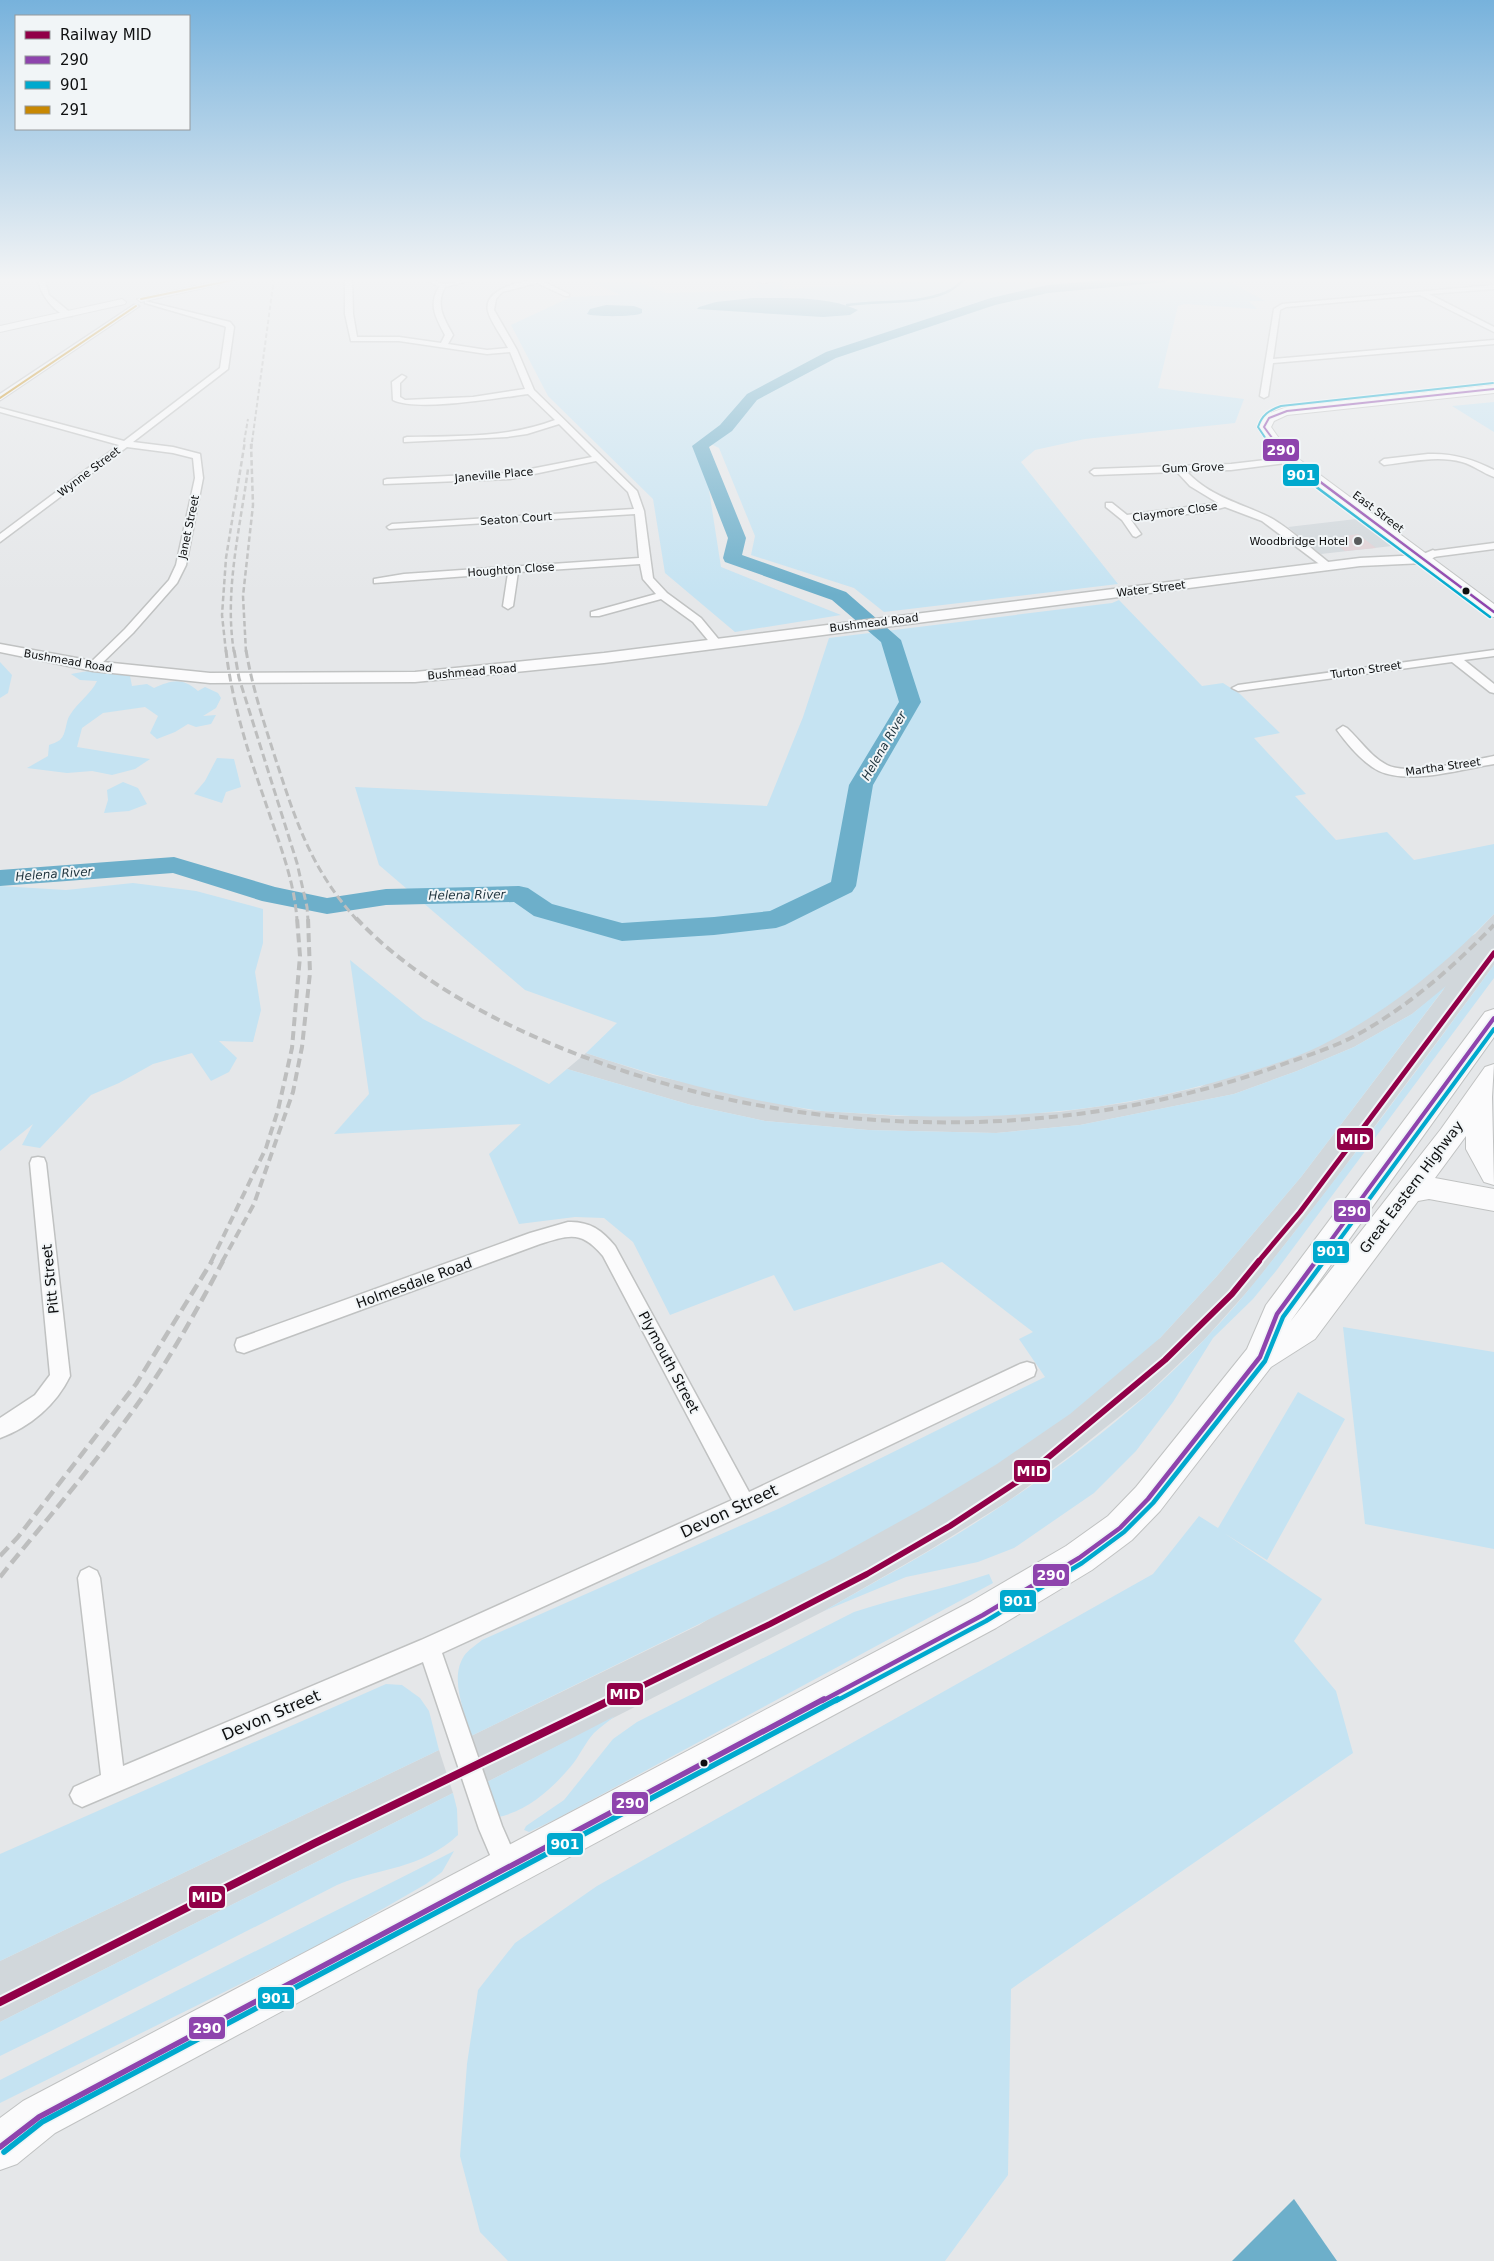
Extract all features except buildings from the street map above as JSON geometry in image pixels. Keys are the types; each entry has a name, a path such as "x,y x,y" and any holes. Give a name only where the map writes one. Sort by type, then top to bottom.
{"highway":[{"path":"1282,416 1304,408 1494,390"},
{"path":"1282,416 1494,397"},
{"name":"East Street","path":"1282,416 1264,421 1264,427 1278,447 1291,460 1424,555 1494,598"},
{"name":"East Street","path":"1282,416 1278,424 1278,430 1309,460 1494,612"},
{"name":"Great Eastern Highway","path":"0,2147 20,2123 983,1615 1079,1558 1120,1528 1148,1499 1260,1357 1277,1314 1393,1159 1494,1018"},
{"path":"1487,1086 1480,1149 1494,1174"},
{"name":"Great Eastern Highway","path":"1260,1357 1304,1329 1487,1086"},
{"path":"1409,1191 1429,1188 1494,1200"}],"main road":[{"name":"Water Street","path":"942,615 1424,555"},
{"name":"Bushmead Road","path":"0,648 93,666 210,678 415,677 543,665 942,615"}],"street":[{"path":"0,398 20,384"},
{"name":"Wynne Street","path":"0,539 205,384"},
{"path":"396,384 396,398 404,402 473,399 530,391"},
{"path":"527,384 530,391 599,456 632,491 639,510 644,561 648,579 663,595 697,620 716,643"},
{"path":"1264,396 1266,384"},
{"path":"0,410 126,444"},
{"path":"407,440 492,436 550,426 561,421"},
{"name":"Janet Street","path":"93,666 129,631 173,581 181,564 199,478 197,456 173,450 126,444"},
{"name":"Janeville Place","path":"387,482 510,476 585,462 599,456"},
{"path":"1384,462 1449,456 1476,463 1494,474"},
{"path":"1464,459 1465,464 1494,483"},
{"name":"Gum Grove","path":"1094,472 1231,466 1291,460"},
{"path":"1178,468 1193,484 1226,504 1265,519 1281,532 1289,535 1329,567"},
{"name":"Claymore Close","path":"1125,518 1206,509 1226,504"},
{"name":"Claymore Close","path":"1109,505 1125,518 1136,534"},
{"name":"Seaton Court","path":"392,528 639,510"},
{"path":"1281,532 1282,537 1309,560 1311,569"},
{"path":"1424,555 1494,546"},
{"name":"Houghton Close","path":"378,581 404,577 644,561"},
{"path":"508,606 513,570"},
{"path":"595,614 663,595"},
{"name":"Turton Street","path":"1238,688 1494,653"},
{"path":"1454,658 1494,690"},
{"name":"Martha Street","path":"1344,730 1379,766 1392,772 1408,773 1494,760"},
{"name":"Pitt Street","path":"0,1429 33,1409 52,1393 60,1376 38,1163"},
{"name":"Holmesdale Road","path":"244,1344 536,1238 561,1230 585,1228"},
{"name":"Plymouth Street","path":"585,1228 599,1238 609,1251 744,1504"},
{"name":"Devon Street","path":"82,1795 429,1648 744,1504 1028,1370"},
{"path":"89,1578 113,1781"},
{"path":"429,1648 491,1829 508,1867"}],"shaded area":[{"path":"541,384 1159,384 1158,388 1244,399 1235,423 1085,439 1035,450 1021,462 1118,584 884,612 854,588 751,555 755,536 719,448 701,439 721,567 841,615 735,632 665,573 653,499 548,396"},
{"path":"1494,402 1494,432 1452,406"},
{"path":"1356,519 1392,546 1321,554 1288,527"},
{"path":"1119,600 1202,686 1223,683 1240,694 1280,733 1254,738 1306,794 1295,796 1336,840 1387,832 1414,860 1494,844 1494,914 1475,934 1413,988 1368,1019 1320,1046 1282,1062 1197,1087 1105,1105 1012,1115 918,1116 832,1112 724,1093 586,1053 617,1023 525,990 379,865 355,787 767,806 803,717 829,638 1112,603"},
{"path":"0,662 12,675 8,693 0,698"},
{"path":"88,671 130,676 132,686 147,684 154,688 166,683 182,682 198,691 205,687 218,693 221,698 216,708 203,716 216,715 211,724 196,727 188,724 175,732 157,739 150,733 158,716 145,707 103,713 82,728 77,747 150,759 135,769 112,775 92,771 67,773 27,768 48,756 49,745 59,741 62,737 70,715 97,681 80,680 71,674"},
{"path":"217,758 234,759 241,787 226,792 222,803 194,794 205,781"},
{"path":"123,782 138,788 147,804 129,811 104,813 108,800 107,790"},
{"path":"133,883 196,891 263,909 263,943 255,972 261,1010 253,1042 219,1041 237,1058 229,1072 211,1081 192,1053 153,1064 119,1083 91,1095 40,1148 22,1145 33,1124 0,1151 0,886 66,890"},
{"path":"1494,914 1494,965 1329,1188 1254,1284 1204,1340 1145,1396 1071,1455 1007,1502 928,1551 824,1611 487,1782 471,1736 699,1625 1160,1338 1217,1276 1301,1177 1444,989 1412,1014 1354,1047 1297,1071 1234,1094 1080,1125 996,1133 868,1130 765,1121 691,1105 567,1069 586,1053 653,1075 809,1110 898,1116 960,1116 1059,1112 1130,1102 1200,1087 1475,934"},
{"path":"350,960 423,1019 549,1084 567,1069 691,1105 765,1121 868,1130 996,1133 1080,1125 1234,1094 1297,1071 1354,1047 1412,1014 1446,986 1301,1177 1217,1276 1160,1338 1070,1414 997,1464 924,1508 834,1558 471,1736 462,1706 458,1675 464,1656 482,1640 778,1509 1045,1377 1019,1339 1033,1332 942,1262 794,1311 774,1275 670,1315 633,1242 604,1218 575,1217 519,1224 489,1154 521,1124 334,1134 369,1094"},
{"path":"1494,965 1494,978 1276,1271 1253,1299 1213,1338 1173,1402 1136,1451 1094,1493 1014,1548 978,1562 906,1577 824,1611 940,1545 985,1517 1059,1466 1135,1405 1182,1362 1231,1310 1270,1263 1354,1154"},
{"path":"1343,1327 1494,1352 1494,1549 1365,1524"},
{"path":"1298,1392 1345,1419 1267,1560 1224,1533 1322,1599 1294,1641 1336,1691 1353,1753 1011,1989 1008,2175 945,2261 508,2261 480,2232 460,2156 467,2064 478,1990 515,1943 597,1886 1153,1574 1199,1516 1218,1528"},
{"path":"989,1574 993,1583 558,1818 529,1832 524,1830 526,1826 564,1800 613,1739 637,1722 854,1612"},
{"path":"386,1684 402,1685 420,1698 429,1711 439,1750 0,1961 0,1854"},
{"path":"615,1716 594,1733 572,1765 548,1790 520,1810 498,1817 487,1782"},
{"path":"439,1750 453,1793 0,2022 0,1961"},
{"path":"453,1793 457,1809 458,1835 429,1855 337,1885 0,2056 0,2022"},
{"path":"454,1851 442,1872 426,1884 327,1941 0,2103 0,2080"}],"water":[{"path":"1294,2199 1337,2261 1232,2261"}],"waterway":[{"name":"Helena River","path":"0,878 174,865 271,895 327,906 386,897 519,894 543,910 622,932 714,926 776,919 843,886 861,785 910,702 891,640 839,596 732,558 737,538 700,446 726,428 752,397 777,384"}],"railway":[{"path":"252,442 260,384"},
{"path":"244,442 248,419"},
{"path":"226,652 222,615 226,558 245,441"},
{"path":"251,448 252,441"},
{"path":"246,652 243,596 253,505 251,448"},
{"path":"234,652 231,629 232,584 237,537 248,469"},
{"path":"226,650 228,668 241,725 289,873 297,920"},
{"path":"234,650 239,678 297,863 308,920"},
{"path":"246,650 251,677 262,716 297,821 327,881 357,920"},
{"path":"211,1262 266,1148 278,1110 292,1048 300,956 297,918"},
{"path":"222,1262 254,1204 293,1092 302,1047 310,973 308,918"},
{"path":"356,918 377,939 424,976 500,1021 554,1045 640,1076 730,1100 821,1115 914,1122 1007,1121 1099,1111 1190,1093 1278,1066 1316,1053 1373,1026 1445,972 1494,925"},
{"path":"0,1556 18,1537 136,1384 212,1261"},
{"path":"0,1577 95,1461 131,1413 178,1342 223,1261"}],"rail line":[{"name":"MID","path":"0,2002 315,1843 770,1624 867,1574 950,1526 1026,1476 1165,1360 1232,1294 1300,1212 1494,953"}],"transit line":[{"name":"291","path":"0,398 21,384"},
{"name":"901","path":"1488,384 1286,405 1264,414 1258,427 1273,451 1287,465 1490,617"},
{"name":"290","path":"1494,389 1287,411 1269,418 1264,427 1278,447 1291,460 1494,612"},
{"name":"290","path":"0,2147 39,2117 983,1615 1079,1558 1120,1528 1148,1499 1260,1357 1277,1314 1494,1018"},
{"name":"901","path":"4,2152 42,2122 986,1621 1082,1563 1124,1532 1153,1503 1265,1361 1283,1317 1494,1029"}],"place":[{"name":"Woodbridge Hotel","path":"1358,541"}]}
